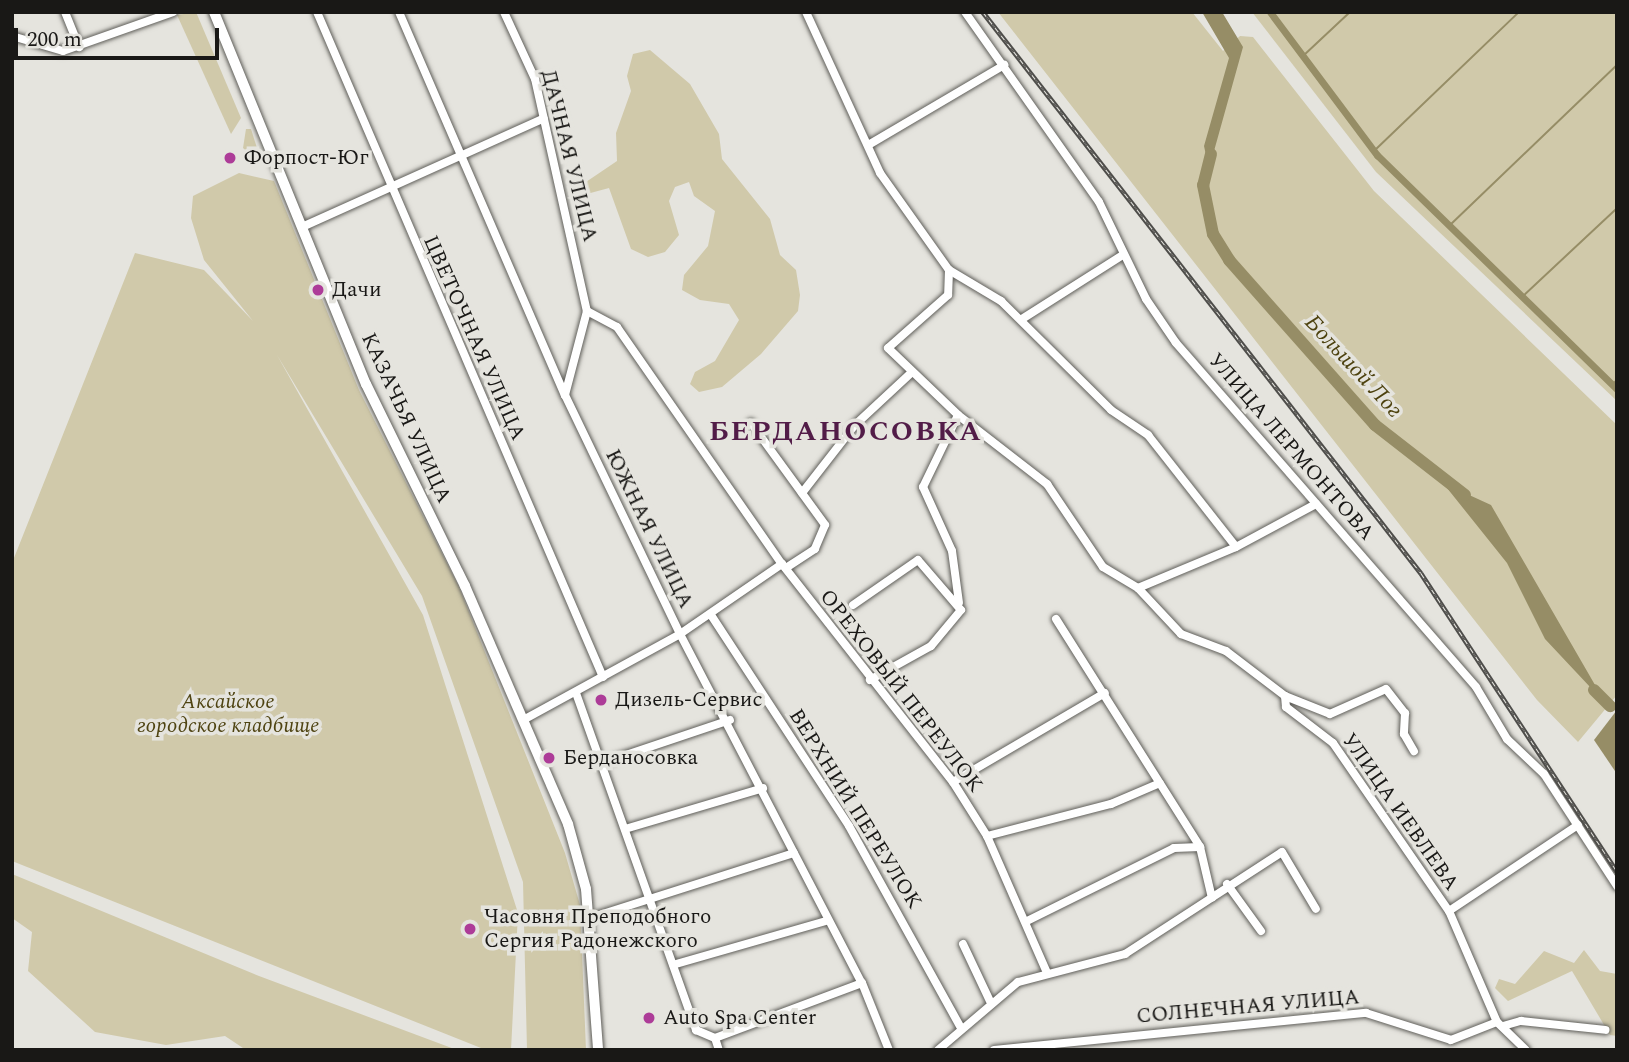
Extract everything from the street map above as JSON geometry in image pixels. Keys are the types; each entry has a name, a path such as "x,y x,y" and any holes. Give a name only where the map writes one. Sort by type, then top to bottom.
{"main road":[{"name":"КАЗАЧЬЯ УЛИЦА","path":"214,12 366,384 525,719 580,861 590,918 598,1050"}],"street":[{"path":"65,12 79,47"},
{"name":"ЦВЕТОЧНАЯ УЛИЦА","path":"317,12 388,188 603,677"},
{"name":"ЮЖНАЯ УЛИЦА","path":"399,12 457,155 565,395 680,635 730,720 826,921 862,983 889,1050"},
{"name":"ДАЧНАЯ УЛИЦА","path":"504,12 535,79 587,311"},
{"path":"806,12 870,144 880,173 948,270 1022,319 1111,410 1148,435 1236,547"},
{"name":"УЛИЦА ЛЕРМОНТОВА","path":"965,12 1100,202 1123,255 1176,343 1476,687 1507,739 1544,774 1617,886"},
{"path":"12,36 55,52 79,47 171,13"},
{"path":"870,144 1004,65"},
{"path":"302,228 457,155 544,118"},
{"path":"1022,319 1123,255"},
{"name":"УЛИЦА ИЕВЛЕВА","path":"948,270 948,295 888,348 911,373 958,415 1047,484 1103,567 1138,588 1181,634 1226,651 1286,696 1286,707 1342,753 1449,911 1500,1024 1526,1050"},
{"path":"565,395 587,311"},
{"name":"ОРЕХОВЫЙ ПЕРЕУЛОК","path":"587,311 617,327 784,566 870,680 954,782 987,836 1027,921 1047,973"},
{"path":"802,493 855,425 911,373"},
{"path":"870,680 931,646 961,616 952,551 923,486 958,415"},
{"path":"525,719 680,635 784,566 823,535 825,526 751,423"},
{"path":"1138,588 1236,547 1316,504"},
{"path":"853,606 918,559 959,603"},
{"name":"ВЕРХНИЙ ПЕРЕУЛОК","path":"711,615 849,826 960,1026"},
{"path":"1056,619 1199,847 1212,898"},
{"path":"1286,696 1330,714 1387,689 1405,713 1404,734 1414,751"},
{"path":"576,693 649,899 676,964 696,1030 715,1038 862,983"},
{"path":"954,782 1105,694"},
{"path":"603,763 730,720"},
{"path":"987,836 1111,804 1160,783"},
{"path":"625,829 763,788"},
{"path":"1449,911 1578,825"},
{"path":"1027,921 1174,848 1199,847"},
{"path":"937,1050 960,1026 1018,982 1047,973 1109,962 1212,898 1227,884 1282,852 1316,909"},
{"path":"590,918 794,853"},
{"path":"1227,884 1261,931"},
{"path":"676,964 826,921"},
{"path":"963,944 990,1001"},
{"name":"СОЛНЕЧНАЯ УЛИЦА","path":"994,1050 1366,1013 1451,1040 1500,1024 1521,1021 1606,1030"},
{"path":"715,1038 719,1050"}],"green space":[{"path":"196,12 241,118 231,134 177,15"},
{"path":"998,12 1192,12 1223,51 1240,36 1253,37 1374,191 1617,425 1617,695 1578,742 1537,700"},
{"path":"1252,12 1617,12 1617,401 1376,172"},
{"path":"650,50 690,84 719,134 722,159 770,219 780,255 796,270 800,295 798,311 761,354 722,387 699,392 690,384 695,372 715,361 739,320 729,304 700,300 682,290 684,275 708,246 715,211 694,196 689,182 675,187 669,201 679,235 665,252 648,257 631,249 609,188 583,195 583,184 617,161 616,133 631,91 627,76 633,54"},
{"path":"246,129 251,129 262,164 243,148"},
{"name":"Аксайское городское кладбище","path":"239,173 274,181 359,390 459,587 565,853 580,905 586,1050 527,1050 523,882 422,596 277,355 423,615 518,913 511,1050 486,1050 12,861 12,563 135,253 204,270 253,321 204,260 191,218 193,196"},
{"path":"12,874 259,976 457,1050 246,1050 225,1036 166,1045 95,1032 28,971 32,932 12,918"},
{"path":"1584,950 1600,971 1617,974 1617,1036 1610,1035 1572,971 1508,1001 1495,988 1499,979 1515,984 1544,951 1574,963"}],"shaded area":[{"path":"1202,12 1222,12 1243,47 1209,169 1204,146 1229,58"},
{"path":"1443,483 1491,505 1606,704 1545,639 1507,563"},
{"path":"1617,710 1617,774 1594,740"}],"waterway":[{"path":"1270,12 1377,155 1617,389"},
{"path":"1303,56 1350,12"},
{"path":"1374,151 1519,12"},
{"path":"1449,226 1617,65"},
{"name":"Большой Лог","path":"1211,154 1203,185 1213,234 1229,260 1375,425 1465,495"},
{"path":"1522,297 1617,208"},
{"path":"1612,385 1617,380"},
{"name":"Большой Лог","path":"1594,690 1610,706"}],"railway":[{"path":"983,12 1421,573 1617,871"}],"place":[{"name":"Форпост-Юг","path":"230,158"},
{"name":"Дачи","path":"318,290"},
{"name":"Дизель-Сервис","path":"601,700"},
{"name":"Берданосовка","path":"549,758"},
{"name":"Часовня Преподобного Сергия Радонежского","path":"470,929"},
{"name":"Auto Spa Center","path":"649,1018"}],"district":[{"name":"БЕРДАНОСОВКА","path":"846,432"}]}
